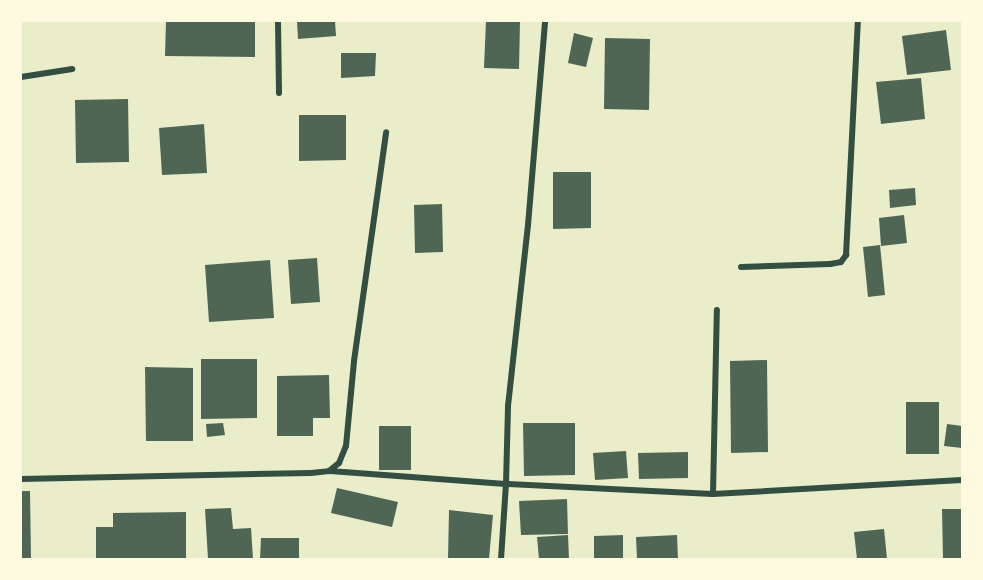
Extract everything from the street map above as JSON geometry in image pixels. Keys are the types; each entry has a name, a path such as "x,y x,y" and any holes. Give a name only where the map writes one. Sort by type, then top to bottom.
{"street":[{"path":"278,21 279,93"},
{"path":"501,559 508,406 528,225 545,21"},
{"path":"741,267 830,264 841,262 846,255 858,21"},
{"path":"21,76 72,69"},
{"path":"329,471 339,463 346,446 354,361 386,132"},
{"path":"713,494 717,310"},
{"path":"21,479 329,471 506,484 713,494 962,480"}],"building":[{"path":"166,21 255,21 255,57 165,56"},
{"path":"297,21 335,21 336,36 298,39"},
{"path":"486,21 520,22 519,69 484,68"},
{"path":"946,30 951,70 907,75 902,36"},
{"path":"574,33 593,38 586,67 568,63"},
{"path":"605,38 650,39 649,110 604,109"},
{"path":"341,53 376,53 375,76 341,78"},
{"path":"921,78 925,119 881,124 876,82"},
{"path":"128,99 129,162 76,163 75,100"},
{"path":"299,115 346,115 346,160 299,161"},
{"path":"204,124 207,173 162,175 159,128"},
{"path":"553,172 591,172 591,228 553,229"},
{"path":"915,188 916,205 890,208 889,190"},
{"path":"442,204 443,252 415,253 414,205"},
{"path":"904,215 907,243 881,246 879,218"},
{"path":"880,245 885,295 868,297 863,247"},
{"path":"317,258 320,302 291,304 288,260"},
{"path":"270,260 274,318 209,322 205,265"},
{"path":"201,359 257,359 257,418 201,419"},
{"path":"767,360 768,452 731,453 730,361"},
{"path":"145,367 193,368 193,441 146,441"},
{"path":"329,375 330,418 313,418 313,436 277,436 277,376"},
{"path":"906,402 939,402 939,454 906,454"},
{"path":"223,423 225,435 207,437 206,424"},
{"path":"523,423 575,423 575,475 524,476"},
{"path":"947,424 962,426 962,448 944,446"},
{"path":"379,426 411,426 411,470 379,470"},
{"path":"626,451 628,478 595,480 593,453"},
{"path":"688,452 688,478 639,479 638,453"},
{"path":"337,488 398,502 392,527 331,513"},
{"path":"21,491 30,491 31,559 21,559"},
{"path":"567,499 568,534 521,535 519,501"},
{"path":"231,508 233,529 251,528 253,559 208,559 205,509"},
{"path":"942,509 962,509 962,559 943,559"},
{"path":"449,510 493,515 489,559 448,559"},
{"path":"186,512 186,559 96,559 96,527 113,527 113,513"},
{"path":"884,529 887,559 857,559 854,532"},
{"path":"568,535 569,559 539,559 537,537"},
{"path":"623,535 623,559 594,559 594,536"},
{"path":"677,535 678,559 637,559 636,537"},
{"path":"261,538 299,538 299,559 260,559"}]}
